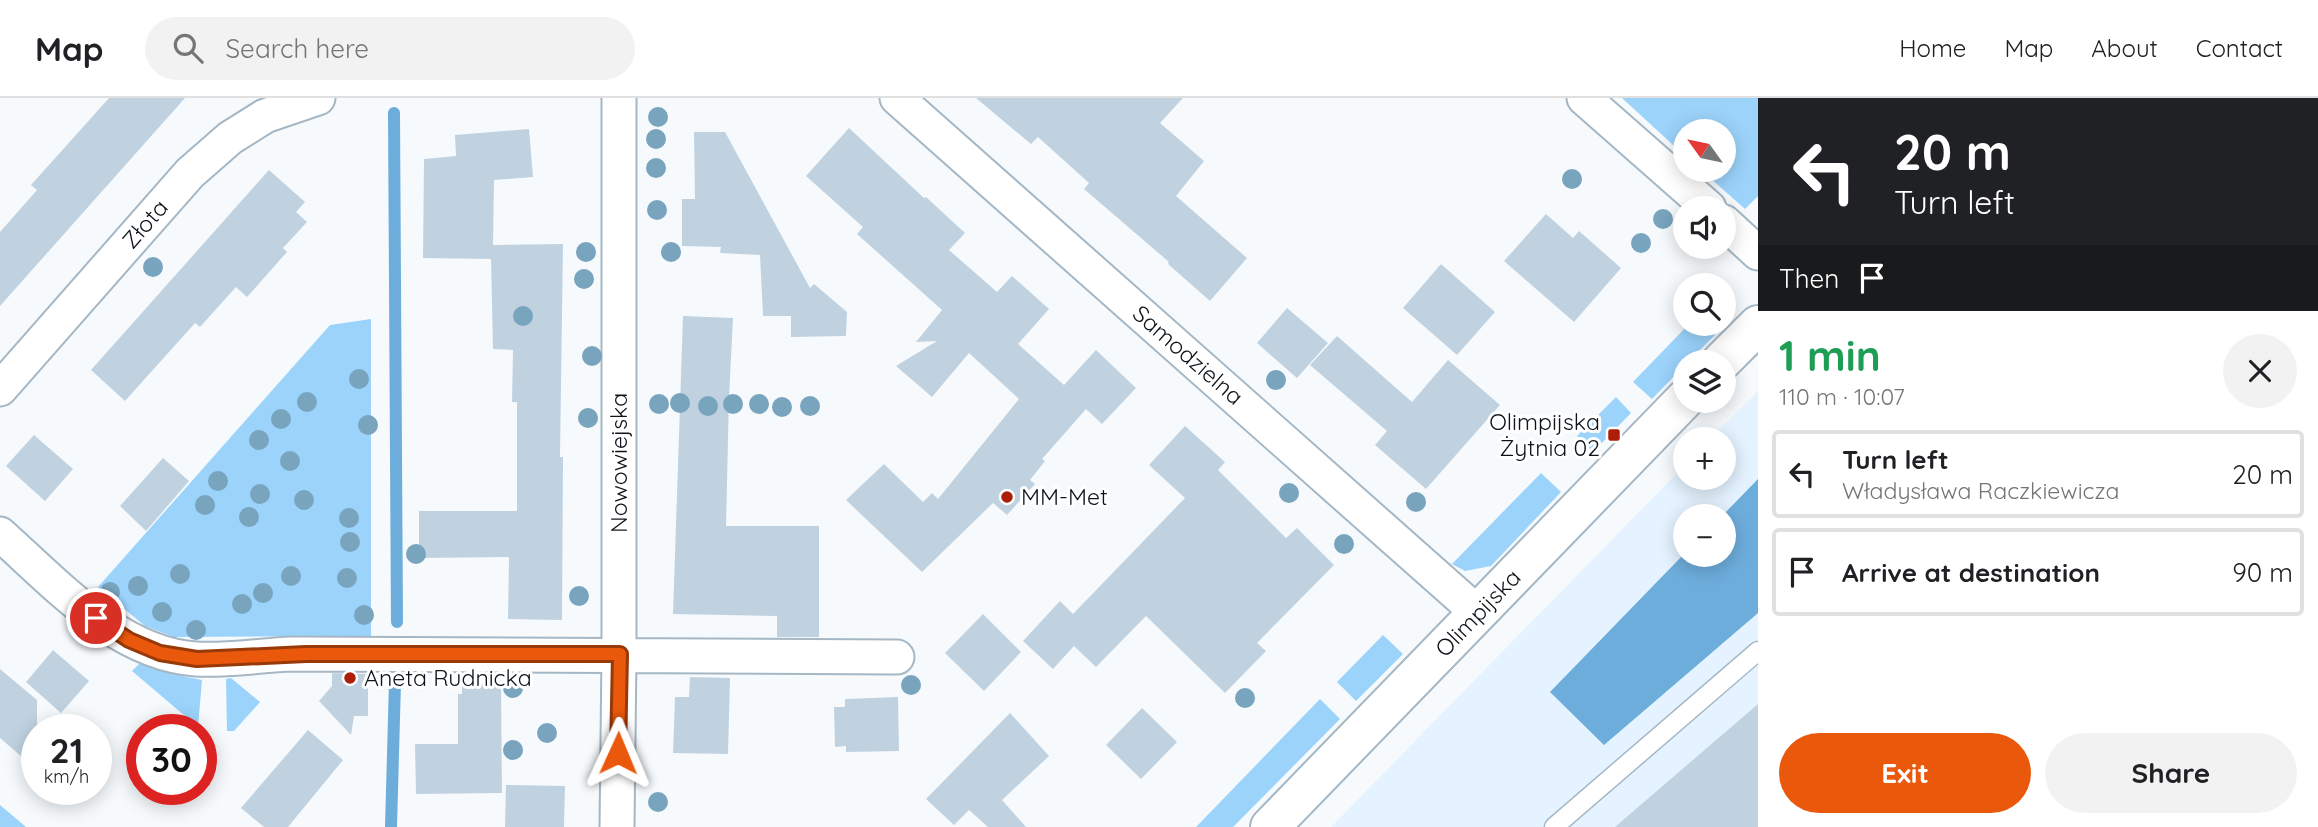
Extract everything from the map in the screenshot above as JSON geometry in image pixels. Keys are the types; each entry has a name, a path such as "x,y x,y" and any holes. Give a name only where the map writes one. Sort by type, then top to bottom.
{"street":[{"name":"Złota","path":"0,389 190,173 230,138 265,116 318,98"},
{"name":"Nowowiejska","path":"617,827 620,654 619,98"},
{"name":"Samodzielna","path":"897,98 1478,613"},
{"path":"1584,98 1695,196"},
{"path":"1736,233 1758,253"},
{"path":"1733,350 1758,325"},
{"name":"Olimpijska","path":"1270,827 1673,411"},
{"path":"0,534 96,618 129,640 160,653 197,659 306,654 897,657"}],"lane":[{"path":"1553,827 1758,651"}],"shaded area":[{"path":"1622,98 1758,98 1758,196 1745,209 1736,201 1736,196 1730,196 1715,182 1736,182 1736,119 1673,119 1673,145"},
{"path":"371,319 371,636 174,637 145,626 98,587 330,325"},
{"path":"1677,336 1714,336 1700,350 1673,350 1673,377 1652,399 1633,382"},
{"path":"1758,391 1758,827 1331,827 1673,477 1673,490 1736,490 1736,427 1722,427"},
{"path":"1616,397 1631,413 1593,452 1577,436"},
{"path":"1541,473 1561,492 1491,566 1465,571 1452,564"},
{"path":"1758,479 1758,613 1604,745 1550,692 1673,565 1736,567 1736,504 1734,504"},
{"path":"1383,635 1403,654 1356,701 1337,682"},
{"path":"140,663 202,680 199,714 183,714 132,671"},
{"path":"231,678 260,702 234,731 227,731 226,679"},
{"path":"1320,699 1340,719 1233,827 1196,827"},
{"path":"0,805 26,827 0,827"}],"building":[{"path":"109,98 185,98 0,306 0,232 37,190 31,185"},
{"path":"976,98 1183,98 1160,123 1204,161 1176,196 1247,258 1210,301 1084,189 1089,183 1038,137 1031,144"},
{"path":"849,128 965,233 949,250 997,292 1012,276 1049,309 1018,344 1064,385 1096,350 1136,388 1102,424 1086,409 1042,459 1045,461 1030,480 1035,484 1007,515 993,503 922,572 846,500 884,464 923,502 932,493 938,499 1019,399 969,353 932,397 896,366 937,341 916,342 942,310 857,234 863,227 806,176"},
{"path":"529,129 533,177 494,180 493,245 563,244 560,457 563,457 562,620 508,619 509,557 419,558 419,511 517,511 517,402 512,402 513,350 493,349 491,259 423,258 424,159 456,156 455,135"},
{"path":"694,132 725,132 810,288 814,284 847,312 846,336 791,337 791,316 763,316 760,255 720,253 721,247 682,246 682,199 695,199"},
{"path":"269,170 305,202 296,212 307,222 283,248 287,252 247,297 236,287 200,327 195,323 125,401 91,370"},
{"path":"1546,214 1573,238 1579,231 1621,268 1574,322 1504,261"},
{"path":"1441,264 1495,312 1457,355 1403,308"},
{"path":"1287,308 1328,343 1297,378 1257,343"},
{"path":"683,316 733,318 726,526 819,526 819,637 777,637 777,616 673,614"},
{"path":"1337,336 1412,402 1448,360 1500,405 1426,489 1375,445 1387,431 1310,365"},
{"path":"1185,426 1225,462 1218,470 1286,538 1297,528 1334,565 1257,643 1266,651 1225,693 1146,616 1096,667 1074,646 1053,669 1023,641 1060,601 1073,614 1185,498 1149,465"},
{"path":"34,435 73,469 45,501 6,466"},
{"path":"163,458 189,481 146,531 120,506"},
{"path":"983,614 1021,652 984,691 945,653"},
{"path":"53,650 89,681 61,713 26,682"},
{"path":"0,669 37,700 37,714 21,714 21,756 0,738"},
{"path":"332,673 368,674 368,716 354,716 351,735 319,701 332,686"},
{"path":"690,677 730,678 728,754 673,753 675,697 689,697"},
{"path":"462,684 501,684 502,793 416,794 415,744 458,744 458,694 462,694"},
{"path":"898,697 899,751 846,752 846,746 835,747 834,707 845,707 845,699"},
{"path":"1758,704 1758,827 1615,827"},
{"path":"1142,708 1177,742 1141,779 1106,745"},
{"path":"1010,713 1049,756 1002,800 1026,827 988,827 969,810 954,825 926,799"},
{"path":"308,730 343,760 288,827 264,827 241,808"},
{"path":"506,785 565,786 564,827 505,827"}],"waterway":[{"path":"394,113 397,622"},
{"path":"391,827 395,682"}],"place":[{"name":"Olimpijska Żytnia 02","path":"1614,435"},
{"name":"MM-Met","path":"1007,497"},
{"name":"Aneta Rudnicka","path":"350,678"}],"route":[{"path":"96,618 129,640 160,653 197,659 306,654 620,654 618,753"}]}
